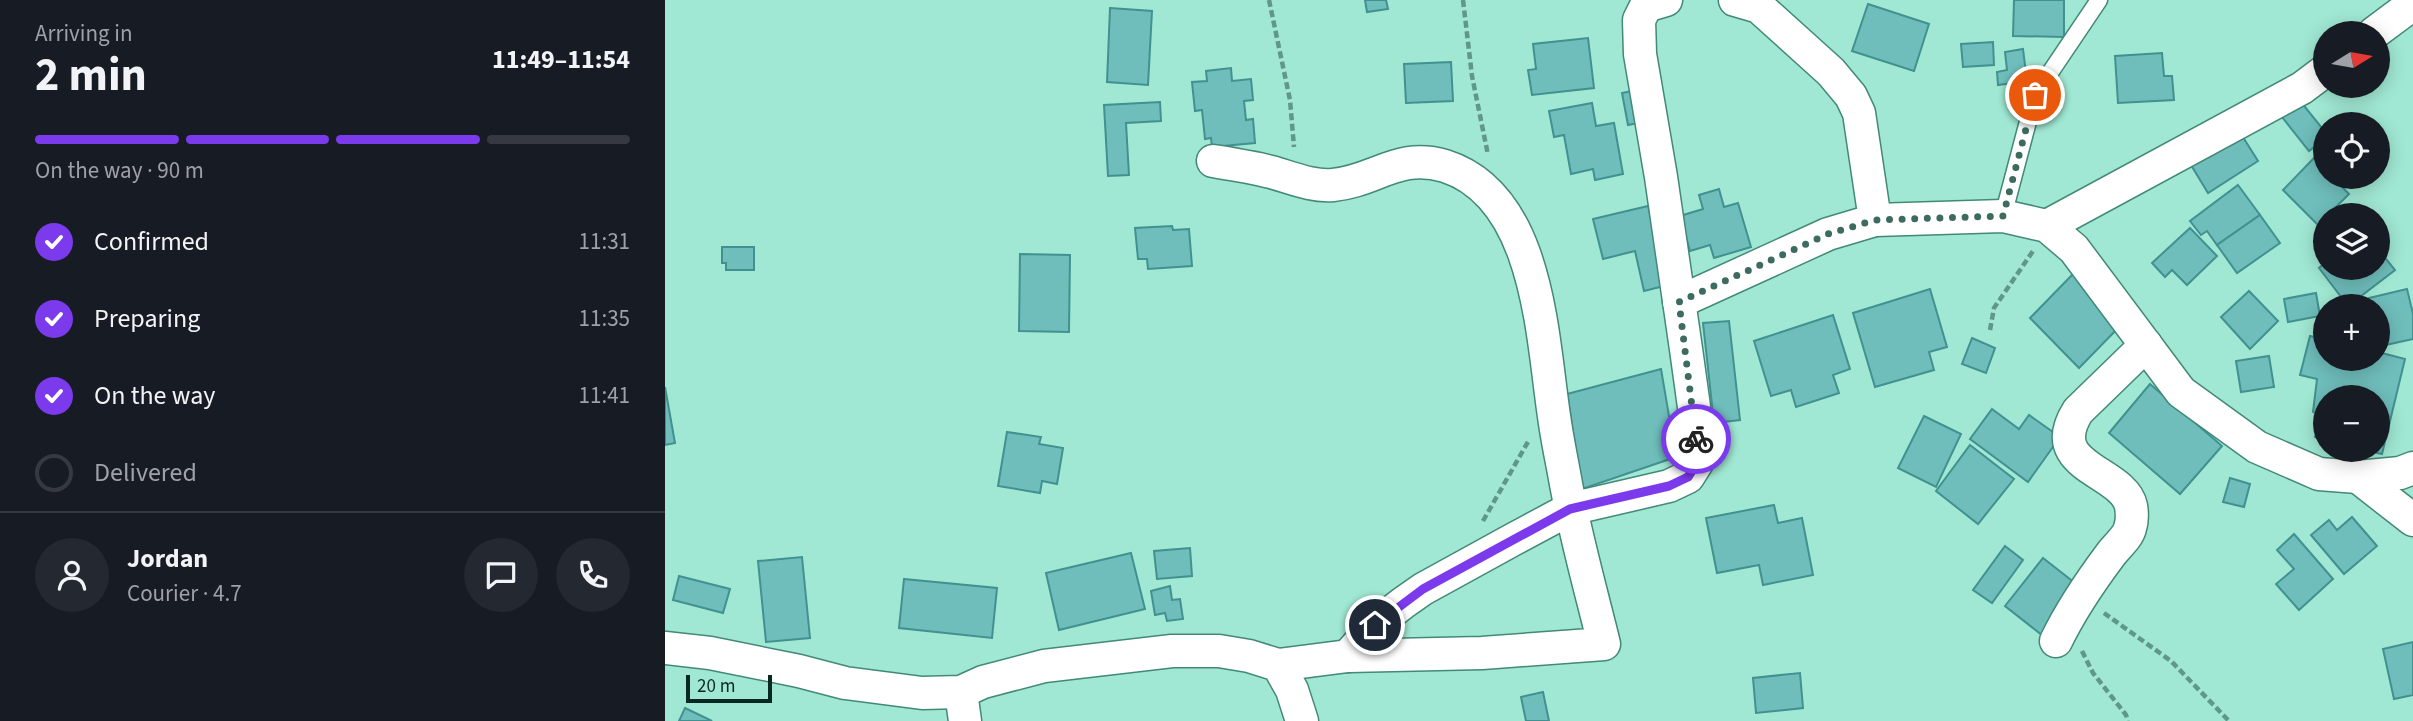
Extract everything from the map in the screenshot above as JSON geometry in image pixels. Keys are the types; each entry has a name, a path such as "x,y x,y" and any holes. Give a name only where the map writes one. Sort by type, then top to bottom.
{"street":[{"path":"1348,656 1375,625 1423,589 1570,509 1669,486 1688,477 1698,461 1694,407 1640,54 1639,20 1646,6 1666,0"},
{"path":"1735,0 1759,7 1831,72 1851,96 1860,113 1875,220"},
{"path":"2390,21 2413,4"},
{"path":"2047,226 2313,80"},
{"path":"665,648 710,653 845,683 922,693 963,707 983,682 1044,667 1172,651 1219,651 1278,665 1348,656 1482,653 1604,644 1570,509 1553,414 1547,353 1533,281 1514,230 1497,202 1475,182 1446,167 1417,162 1395,164 1361,179 1332,186 1213,161"},
{"path":"1679,302 1828,234 1875,220 2003,216 2047,226 2074,249 2181,392 2257,447 2319,474 2358,477 2400,473 2413,468"},
{"path":"2056,641 2076,603 2130,530 2131,508 2127,497 2080,460 2068,440 2070,424 2078,411 2146,345"},
{"path":"2358,477 2413,520"},
{"path":"1278,665 1292,690 1302,721"}],"lane":[{"path":"2003,216 2035,95 2099,0"}],"path":[{"path":"1269,0 1290,100 1296,179"},
{"path":"1463,0 1472,76 1497,202"},
{"path":"1990,330 1994,308 2022,271 2047,226"},
{"path":"1477,530 1505,486 1525,446 1553,414"},
{"path":"2076,603 2076,636 2093,673 2128,721"},
{"path":"2076,603 2171,661 2229,721"}],"building":[{"path":"1365,0 1386,0 1388,9 1367,12"},
{"path":"2014,0 2064,0 2064,37 2013,36"},
{"path":"1868,4 1929,24 1914,71 1852,51"},
{"path":"1110,8 1152,11 1148,85 1107,82"},
{"path":"1588,38 1594,88 1532,95 1528,70 1536,69 1533,44"},
{"path":"1993,42 1994,65 1963,67 1961,44"},
{"path":"2023,49 2027,81 1998,85 1997,72 2007,70 2005,52"},
{"path":"2162,53 2164,76 2172,76 2174,100 2118,103 2115,56"},
{"path":"1451,62 1453,101 1406,103 1404,64"},
{"path":"1231,68 1232,81 1251,79 1253,100 1244,101 1246,120 1253,119 1255,143 1212,147 1211,138 1205,139 1202,110 1195,111 1192,82 1207,81 1206,71"},
{"path":"1637,90 1643,122 1628,125 1622,93"},
{"path":"1160,102 1161,121 1126,123 1129,175 1108,176 1104,105"},
{"path":"2301,102 2313,117 2313,148 2309,151 2282,117"},
{"path":"1592,103 1596,126 1614,123 1623,174 1595,180 1593,169 1571,174 1564,135 1554,137 1549,111"},
{"path":"2241,134 2258,161 2208,193 2191,165"},
{"path":"2313,159 2313,189 2344,189 2349,194 2340,203 2313,203 2313,220 2283,190"},
{"path":"2238,185 2260,215 2217,245 2207,231 2201,235 2190,221"},
{"path":"1719,189 1724,207 1738,203 1751,247 1714,258 1710,245 1690,251 1680,216 1703,209 1699,195"},
{"path":"1648,206 1668,285 1644,291 1635,251 1603,259 1593,219"},
{"path":"2260,215 2280,243 2237,273 2217,245"},
{"path":"1172,226 1173,230 1189,229 1192,266 1148,269 1147,259 1138,259 1135,228"},
{"path":"2190,228 2217,256 2187,285 2172,270 2165,277 2152,263"},
{"path":"722,247 754,247 754,270 726,270 726,263 722,263"},
{"path":"1020,254 1070,255 1069,332 1019,331"},
{"path":"2074,273 2124,322 2079,368 2030,318"},
{"path":"2328,280 2382,280 2364,294 2339,294"},
{"path":"1930,289 1947,347 1929,352 1934,370 1875,387 1853,313"},
{"path":"2407,289 2413,314 2413,339 2390,344 2390,294 2386,294"},
{"path":"2249,291 2278,321 2250,349 2221,317"},
{"path":"2316,293 2313,294 2313,317 2288,322 2284,299"},
{"path":"1833,315 1850,369 1833,375 1839,393 1796,407 1791,390 1771,396 1754,341"},
{"path":"1729,321 1740,420 1714,423 1703,323"},
{"path":"2310,336 2313,337 2313,371 2390,371 2390,355 2405,359 2390,421 2390,385 2316,385 2317,379 2300,375"},
{"path":"1972,338 1995,348 1986,373 1962,364"},
{"path":"2269,356 2274,387 2241,392 2236,361"},
{"path":"1661,369 1676,457 1582,489 1567,394"},
{"path":"2150,384 2222,446 2180,494 2109,433"},
{"path":"665,387 675,443 665,445"},
{"path":"1992,409 2019,429 2029,415 2060,437 2028,482 1970,439"},
{"path":"1924,416 1961,434 1936,487 1898,468"},
{"path":"1007,432 1041,437 1039,444 1063,448 1057,484 1042,481 1040,493 998,486"},
{"path":"1970,445 2014,479 1978,524 1936,491"},
{"path":"2230,478 2250,484 2244,507 2223,502"},
{"path":"1774,505 1778,523 1802,518 1813,575 1763,585 1759,565 1717,573 1706,518"},
{"path":"2352,517 2377,546 2344,574 2311,535 2329,520 2337,530"},
{"path":"2294,534 2333,579 2299,610 2276,584 2294,569 2277,550"},
{"path":"2005,546 2023,560 1992,603 1973,590"},
{"path":"1190,548 1192,576 1157,579 1154,551"},
{"path":"1131,553 1145,609 1059,630 1046,573"},
{"path":"802,557 810,638 766,642 758,561"},
{"path":"2043,558 2080,587 2043,636 2005,606"},
{"path":"679,576 730,589 723,613 673,600"},
{"path":"904,579 997,588 992,638 899,628"},
{"path":"1170,586 1172,600 1180,599 1183,619 1167,621 1165,613 1155,615 1151,591"},
{"path":"2413,642 2413,695 2394,699 2383,649"},
{"path":"1800,673 1803,708 1756,713 1753,678"},
{"path":"1543,692 1549,721 1526,721 1521,697"},
{"path":"685,708 712,721 679,721"}],"way so far":[{"path":"1696,439 1679,302 1828,234 1875,220 2003,216 2035,95"}],"route":[{"path":"1375,625 1423,589 1570,509 1669,486 1688,477 1698,461 1696,439"}]}
